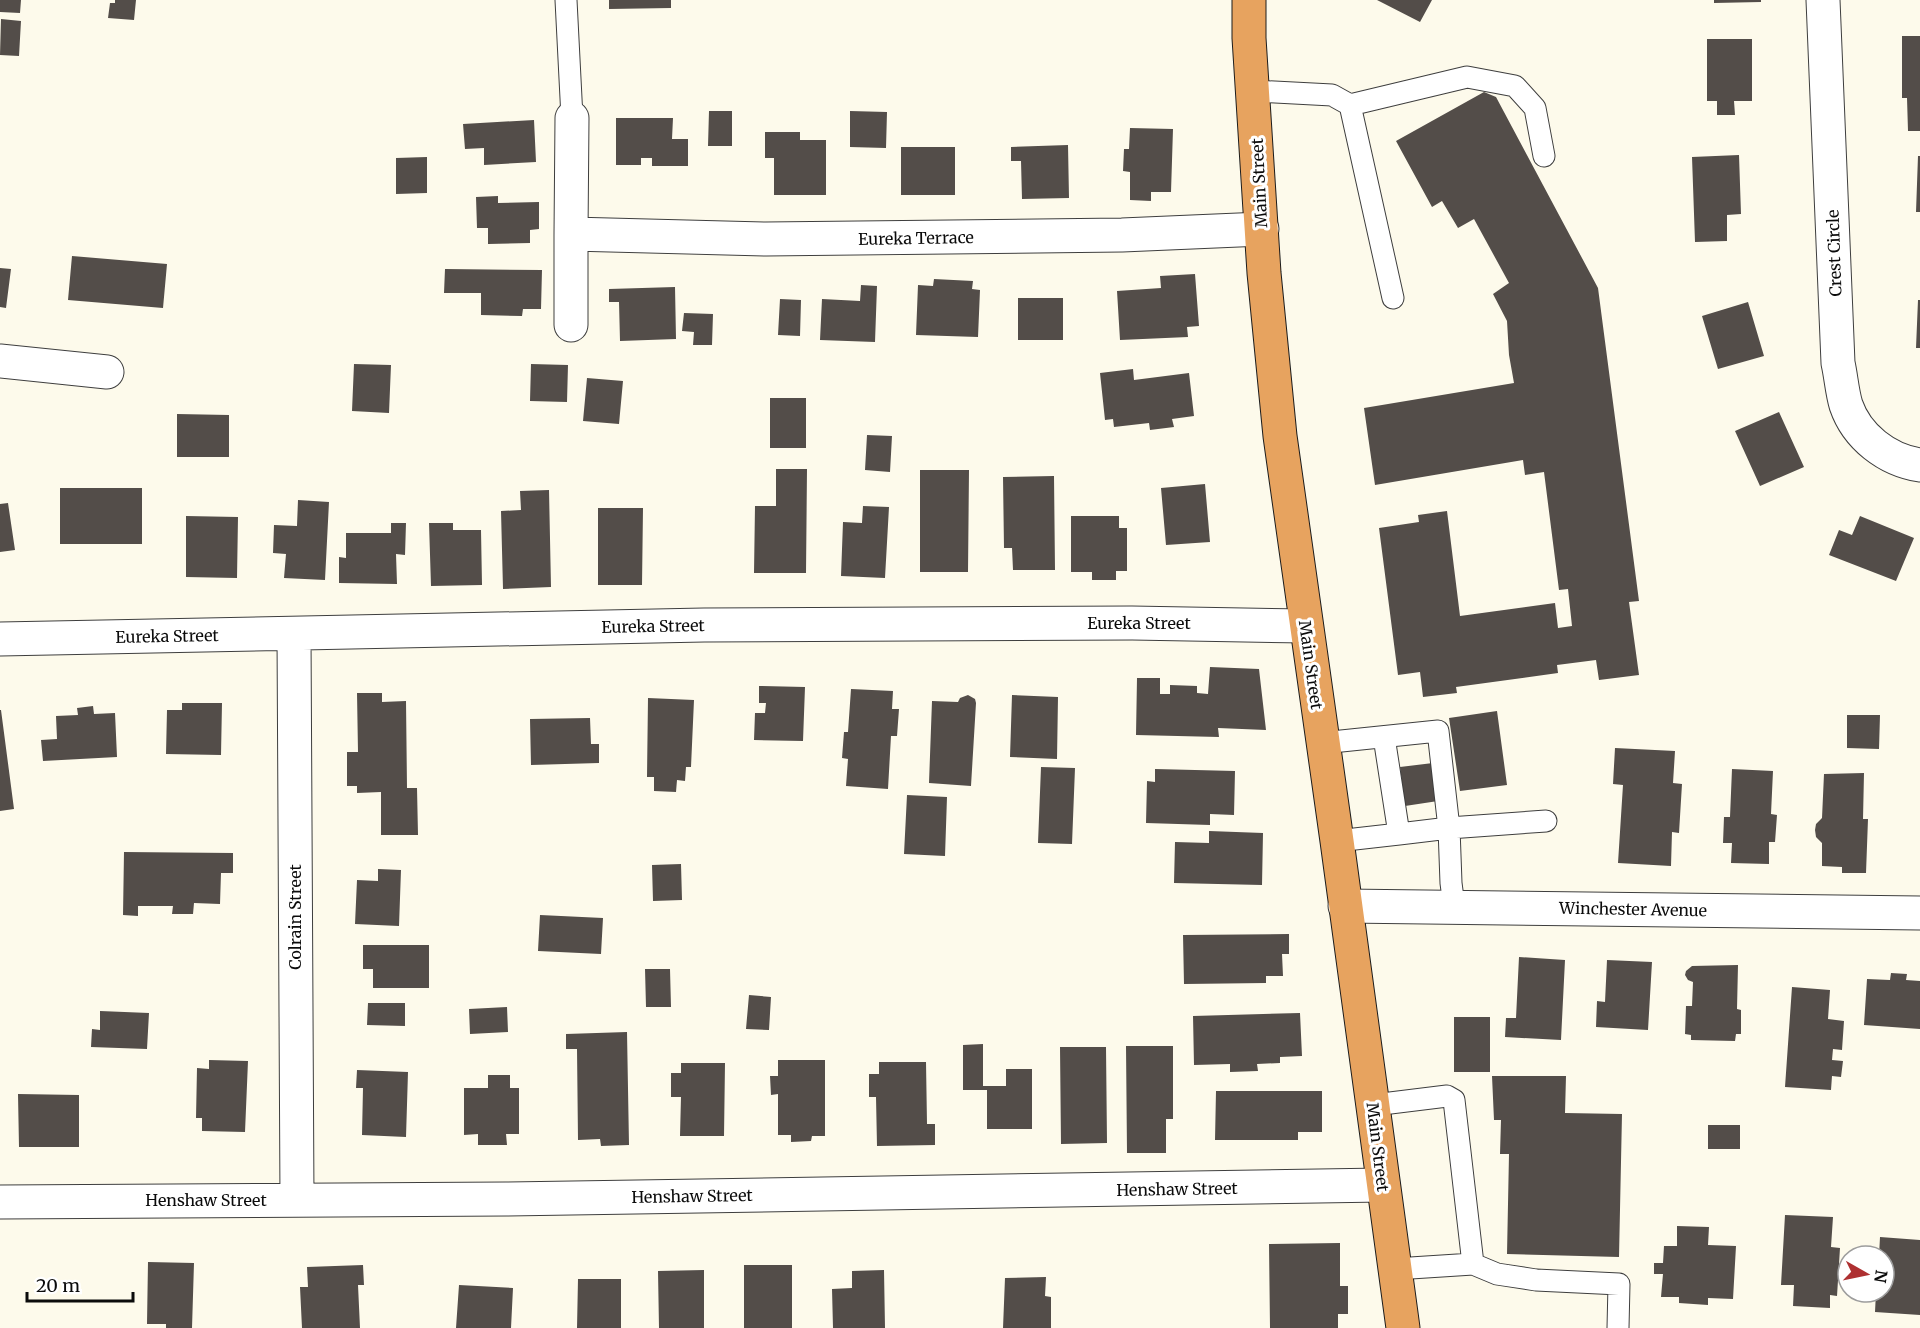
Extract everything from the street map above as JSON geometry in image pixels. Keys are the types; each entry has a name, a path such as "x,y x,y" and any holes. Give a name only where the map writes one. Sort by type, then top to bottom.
{"highway":[{"name":"Main Street","path":"1249,0 1262,229 1276,403 1403,1328"}],"street":[{"name":"Crest Circle","path":"1823,0 1838,363 1845,403 1853,421 1881,451 1899,460 1920,465"},
{"path":"571,325 572,118"},
{"name":"Eureka Terrace","path":"571,234 766,240 1122,235 1262,229"},
{"path":"0,361 107,372"},
{"name":"Eureka Street","path":"0,639 704,625 1132,623 1306,626"},
{"name":"Colrain Street","path":"294,634 297,1200"},
{"name":"Winchester Avenue","path":"1346,906 1920,913"},
{"name":"Henshaw Street","path":"0,1202 530,1199 1383,1185"}],"lane":[{"path":"566,0 572,118"},
{"path":"1254,91 1332,95 1350,105 1467,77 1515,86 1535,108 1544,156"},
{"path":"1350,105 1394,298"},
{"path":"1322,743 1438,731 1449,828 1450,883 1454,906"},
{"path":"1384,736 1399,834"},
{"path":"1337,841 1449,828 1546,821"},
{"path":"1374,1105 1447,1096 1454,1100 1473,1264"},
{"path":"1395,1269 1473,1264 1497,1274 1536,1280 1619,1284 1618,1328"}],"building":[{"path":"0,0 21,0 20,13 0,12"},
{"path":"115,0 136,0 134,20 108,18 110,3 115,3"},
{"path":"609,0 671,0 671,8 609,9"},
{"path":"1377,0 1432,0 1420,22"},
{"path":"1714,0 1761,0 1761,2 1714,3"},
{"path":"1,19 21,21 19,56 0,55"},
{"path":"1902,36 1920,36 1920,131 1908,131 1907,98 1902,98"},
{"path":"1707,39 1752,39 1752,101 1734,101 1735,115 1717,115 1717,101 1707,101"},
{"path":"1484,92 1496,97 1598,288 1639,601 1629,602 1639,675 1599,680 1596,660 1557,665 1558,673 1456,687 1457,693 1423,697 1420,672 1398,675 1379,528 1419,522 1418,515 1447,511 1460,616 1555,603 1558,628 1572,626 1568,589 1559,590 1544,472 1525,475 1523,460 1375,485 1364,408 1514,383 1509,355 1507,321 1493,294 1509,283 1474,219 1458,228 1442,201 1432,207 1396,141"},
{"path":"709,111 732,111 732,146 708,146"},
{"path":"850,111 887,112 886,148 850,147"},
{"path":"616,118 673,118 672,139 688,139 688,166 652,166 652,158 641,158 641,165 616,165"},
{"path":"534,120 536,162 484,165 484,148 465,149 463,124"},
{"path":"1130,128 1173,129 1171,192 1151,192 1151,201 1130,200 1130,172 1123,171 1124,149 1129,149"},
{"path":"765,132 800,132 800,140 826,140 826,195 774,195 774,158 765,158"},
{"path":"1068,145 1069,198 1022,199 1021,161 1011,161 1011,147"},
{"path":"901,147 955,147 955,195 901,195"},
{"path":"1739,155 1741,214 1727,215 1727,241 1695,242 1692,157"},
{"path":"1918,156 1920,156 1920,212 1916,212"},
{"path":"427,157 427,193 396,194 396,158"},
{"path":"498,196 498,203 539,202 539,229 530,230 530,243 488,244 488,228 477,228 476,197"},
{"path":"72,256 167,264 163,308 68,300"},
{"path":"0,268 11,269 6,308 0,307"},
{"path":"445,269 542,270 541,309 523,309 522,316 481,315 481,293 444,293"},
{"path":"1195,274 1199,326 1187,327 1188,337 1120,340 1117,291 1161,288 1160,276"},
{"path":"934,279 973,281 972,289 980,290 978,337 916,335 918,285 933,286"},
{"path":"861,285 877,286 875,342 820,340 822,299 860,301"},
{"path":"675,287 676,339 620,341 619,302 609,302 609,289"},
{"path":"1018,298 1063,298 1063,340 1018,340"},
{"path":"780,299 801,300 800,336 778,335"},
{"path":"1918,300 1920,300 1920,348 1916,348"},
{"path":"1748,302 1764,356 1718,369 1702,316"},
{"path":"684,313 713,314 712,345 693,345 694,332 682,331"},
{"path":"354,364 391,365 389,413 352,411"},
{"path":"531,364 568,365 567,402 530,401"},
{"path":"1133,369 1134,380 1189,373 1194,416 1172,419 1174,427 1150,430 1149,423 1114,427 1113,419 1105,420 1100,373"},
{"path":"587,378 623,381 619,424 583,421"},
{"path":"770,398 806,398 806,448 770,448"},
{"path":"1779,412 1804,467 1760,486 1735,431"},
{"path":"177,414 229,415 229,457 177,457"},
{"path":"867,435 892,436 890,472 865,470"},
{"path":"776,469 807,469 806,573 754,573 755,506 776,506"},
{"path":"920,470 969,470 968,572 920,572"},
{"path":"1054,476 1055,570 1013,570 1012,548 1004,548 1003,477"},
{"path":"1205,484 1210,542 1166,545 1161,488"},
{"path":"60,488 142,488 142,544 60,544"},
{"path":"549,490 551,587 503,589 501,511 521,510 520,491"},
{"path":"298,500 329,502 325,580 284,578 286,554 273,553 274,525 297,526"},
{"path":"8,503 15,550 0,552 0,504"},
{"path":"863,506 889,507 885,578 841,576 843,522 862,523"},
{"path":"598,508 643,508 642,585 598,585"},
{"path":"186,516 238,517 237,578 186,577"},
{"path":"1071,516 1119,516 1119,528 1127,528 1127,571 1116,571 1116,580 1092,580 1092,572 1071,572"},
{"path":"1860,516 1914,538 1896,581 1829,555 1839,530 1852,535"},
{"path":"391,523 406,523 405,555 396,554 397,584 339,583 339,557 346,558 346,533 391,533"},
{"path":"429,523 453,523 453,530 481,530 482,585 431,586"},
{"path":"1210,667 1259,669 1266,730 1218,728 1219,737 1136,735 1137,678 1160,678 1160,694 1170,694 1170,685 1197,686 1197,693 1208,694"},
{"path":"759,686 805,687 803,741 754,740 755,713 765,713 766,703 759,703"},
{"path":"851,689 893,691 892,709 899,709 897,736 891,736 888,789 846,786 848,759 842,758 844,732 848,732"},
{"path":"357,693 382,693 382,702 406,701 407,788 417,788 418,835 381,835 381,792 357,793 357,786 347,786 347,752 358,752"},
{"path":"968,695 975,699 976,703 971,786 929,783 932,701 958,702 960,698"},
{"path":"1012,695 1058,697 1057,759 1010,757"},
{"path":"648,698 694,700 691,767 686,767 685,781 677,780 676,792 654,791 654,777 647,777"},
{"path":"182,703 222,703 221,755 166,754 167,710 182,710"},
{"path":"93,706 94,714 115,713 117,757 43,761 41,740 57,739 56,716 78,715 77,708"},
{"path":"0,710 14,809 0,811"},
{"path":"1497,711 1507,785 1460,791 1449,718"},
{"path":"1847,715 1880,715 1879,749 1847,748"},
{"path":"590,718 591,744 599,744 599,763 531,765 530,719"},
{"path":"1615,748 1675,751 1673,783 1682,784 1679,833 1672,832 1671,866 1618,863 1623,785 1613,784"},
{"path":"1433,763 1438,801 1405,806 1400,767"},
{"path":"1041,767 1075,768 1072,844 1038,843"},
{"path":"1155,769 1235,771 1234,815 1210,814 1210,825 1146,823 1147,781 1155,782"},
{"path":"1732,769 1773,771 1771,814 1777,815 1775,842 1769,842 1769,864 1731,863 1732,843 1723,843 1724,817 1730,817"},
{"path":"1864,773 1863,819 1868,819 1866,873 1842,873 1842,867 1822,866 1822,843 1816,837 1816,824 1822,818 1824,774"},
{"path":"907,795 947,797 945,856 904,854"},
{"path":"1209,831 1263,833 1262,885 1174,883 1175,842 1209,843"},
{"path":"124,852 233,853 233,873 221,873 220,904 194,903 193,914 172,914 173,906 138,906 138,916 123,915"},
{"path":"681,864 682,900 653,901 652,865"},
{"path":"378,869 401,870 399,926 355,924 357,880 378,881"},
{"path":"540,915 603,918 601,954 538,951"},
{"path":"1289,934 1289,954 1282,954 1283,976 1266,976 1266,983 1184,984 1183,935"},
{"path":"363,945 429,945 429,988 373,988 373,969 363,969"},
{"path":"1519,957 1565,960 1561,1040 1505,1037 1506,1018 1516,1018"},
{"path":"1607,960 1652,962 1648,1030 1596,1027 1597,1001 1605,1002"},
{"path":"1738,965 1737,1009 1741,1010 1741,1034 1736,1034 1735,1041 1691,1040 1691,1035 1685,1034 1686,1006 1692,1006 1693,982 1688,980 1685,975 1686,971 1692,966"},
{"path":"645,969 670,969 671,1007 646,1007"},
{"path":"1891,973 1907,974 1906,980 1920,981 1920,1029 1864,1025 1867,979 1890,980"},
{"path":"1792,987 1830,990 1828,1019 1844,1021 1842,1050 1833,1049 1832,1060 1843,1061 1841,1077 1832,1076 1831,1090 1785,1087"},
{"path":"749,995 771,997 769,1030 746,1029"},
{"path":"368,1003 405,1003 405,1026 367,1025"},
{"path":"507,1007 508,1032 470,1034 469,1009"},
{"path":"100,1011 149,1013 147,1049 91,1047 92,1029 100,1030"},
{"path":"1300,1013 1302,1056 1280,1057 1280,1063 1257,1064 1258,1071 1230,1072 1230,1064 1194,1065 1193,1016"},
{"path":"1454,1017 1490,1017 1490,1072 1454,1072"},
{"path":"627,1032 629,1145 601,1146 600,1139 578,1140 577,1049 566,1049 566,1034"},
{"path":"983,1044 983,1086 1006,1086 1006,1069 1032,1069 1032,1129 987,1129 987,1090 963,1090 963,1045"},
{"path":"1126,1046 1173,1046 1173,1119 1166,1119 1166,1153 1127,1153"},
{"path":"1060,1047 1106,1047 1107,1143 1061,1144"},
{"path":"209,1060 248,1061 245,1132 202,1131 202,1118 196,1118 197,1068 209,1069"},
{"path":"778,1060 825,1060 825,1136 812,1136 811,1141 791,1142 791,1135 778,1135 778,1094 771,1095 770,1076 778,1076"},
{"path":"879,1062 926,1062 927,1124 935,1124 935,1145 877,1146 876,1097 869,1097 869,1074 879,1074"},
{"path":"681,1063 725,1063 724,1136 680,1136 681,1097 671,1097 671,1073 681,1073"},
{"path":"357,1070 408,1072 406,1137 362,1135 363,1088 356,1088"},
{"path":"488,1075 510,1075 510,1088 519,1088 519,1134 506,1134 507,1145 478,1145 478,1134 464,1135 464,1088 488,1088"},
{"path":"1492,1076 1566,1076 1565,1113 1622,1114 1619,1257 1507,1254 1509,1154 1500,1154 1501,1120 1494,1120"},
{"path":"1216,1091 1322,1091 1322,1132 1298,1132 1298,1140 1215,1140"},
{"path":"18,1094 79,1095 79,1147 19,1147"},
{"path":"1708,1125 1740,1125 1740,1149 1708,1149"},
{"path":"1785,1215 1833,1217 1831,1247 1836,1248 1836,1296 1830,1295 1830,1308 1793,1306 1794,1285 1781,1285"},
{"path":"1677,1226 1709,1227 1708,1245 1736,1246 1733,1299 1708,1298 1708,1305 1679,1303 1679,1297 1661,1297 1663,1274 1654,1274 1654,1263 1663,1263 1664,1246 1677,1246"},
{"path":"1880,1237 1920,1240 1920,1315 1875,1312 1875,1304 1896,1304 1896,1244 1880,1244"},
{"path":"1340,1243 1340,1286 1348,1286 1348,1314 1338,1314 1338,1328 1270,1328 1269,1244"},
{"path":"148,1262 194,1263 192,1328 166,1328 166,1324 147,1324"},
{"path":"363,1265 364,1285 358,1285 360,1328 302,1328 300,1287 308,1287 307,1267"},
{"path":"744,1265 792,1265 792,1328 744,1328"},
{"path":"704,1270 704,1328 659,1328 658,1271"},
{"path":"884,1270 885,1328 833,1328 832,1289 852,1288 852,1271"},
{"path":"1046,1277 1045,1296 1051,1297 1051,1328 1003,1328 1005,1278"},
{"path":"578,1279 621,1279 621,1328 577,1328"},
{"path":"459,1285 513,1288 511,1328 456,1328"}]}
